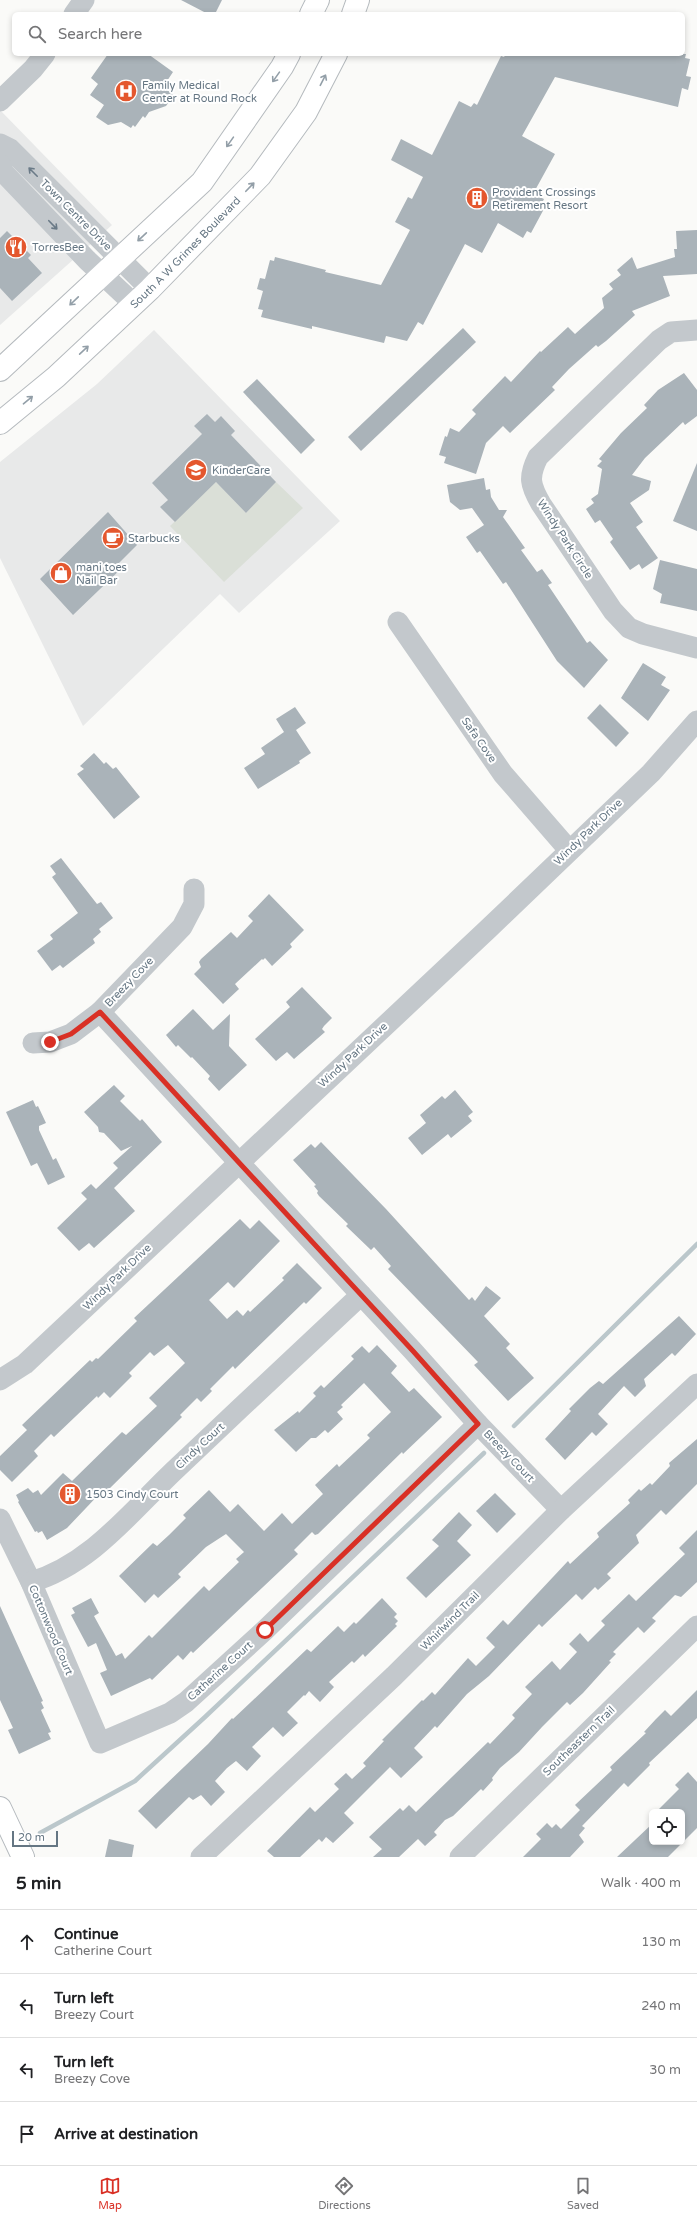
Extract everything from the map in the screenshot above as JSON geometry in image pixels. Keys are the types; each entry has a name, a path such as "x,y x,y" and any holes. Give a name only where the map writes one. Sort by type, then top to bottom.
{"main road":[{"path":"312,12 318,0"},
{"path":"354,12 358,0"},
{"path":"0,370 102,273 202,182 282,68 288,56"},
{"name":"South A W Grimes Boulevard","path":"0,423 56,377 150,289 260,176 306,112 335,56"},
{"path":"0,1808 23,1857"}],"street":[{"path":"75,12 84,0"},
{"path":"0,101 33,69 43,56"},
{"name":"Town Centre Drive","path":"0,144 10,148 150,289"},
{"name":"Town Centre Drive","path":"0,164 4,174 134,304"},
{"name":"Windy Park Circle","path":"697,330 672,332 660,340 538,457 530,478 534,492 541,504 606,601 629,628 642,634 697,648"},
{"name":"Safa Cove","path":"398,622 503,774 569,850"},
{"name":"Windy Park Drive","path":"0,1380 30,1359 237,1162 488,929 651,773 696,724"},
{"name":"Breezy Cove","path":"33,1043 50,1042 71,1034 100,1012 182,927 194,904 194,889"},
{"name":"Breezy Court","path":"100,1012 478,1424 561,1510"},
{"name":"Cindy Court","path":"31,1582 66,1568 97,1545 160,1483 361,1295"},
{"name":"Whirlwind Trail","path":"202,1857 394,1676 561,1510 697,1384"},
{"name":"Catherine Court","path":"100,1743 170,1713 186,1702 265,1630 478,1424"},
{"name":"Cottonwood Court","path":"0,1519 31,1582 100,1743"},
{"name":"Southeastern Trail","path":"460,1857 697,1626"}],"shaded area":[{"path":"0,110 112,225 0,325"},
{"path":"154,330 340,521 239,613 220,594 83,726 0,558 0,462 97,384"},
{"path":"216,482 246,513 276,482 303,508 224,582 170,526"}],"building":[{"path":"181,0 222,0 216,12 204,12"},
{"name":"Provident Crossings Retirement Resort","path":"686,54 685,58 690,59 686,76 691,77 688,90 682,88 678,107 555,77 522,136 555,154 533,194 544,199 541,205 545,207 531,233 527,231 523,238 498,223 482,253 465,244 423,325 418,322 407,341 386,336 384,343 312,326 312,329 261,317 263,310 258,309 263,291 257,289 260,278 265,279 270,260 274,261 275,257 326,270 325,272 381,285 410,230 395,222 408,197 412,199 423,177 391,160 401,139 432,155 459,101 471,107 474,103 477,105 501,56 685,56"},
{"name":"Family Medical Center at Round Rock","path":"107,56 151,56 173,72 163,87 174,95 166,106 149,112 145,118 143,116 135,127 133,125 131,128 121,122 108,125 96,117 104,105 90,95 98,84 91,78"},
{"path":"697,230 697,274 663,276 670,296 632,311 635,315 606,341 598,347 596,345 569,369 552,387 555,390 510,433 503,426 486,443 476,474 444,463 446,457 439,455 445,436 447,437 450,428 459,432 476,414 472,410 505,376 511,382 540,351 541,352 568,327 575,334 604,308 602,298 613,289 609,284 621,275 617,270 632,257 637,269 675,257 674,249 677,249 676,231"},
{"path":"7,231 31,255 28,258 42,273 12,301 0,288 0,238"},
{"path":"463,328 476,342 361,451 348,437"},
{"path":"684,373 697,390 697,416 685,425 683,422 645,458 632,475 651,481 649,490 630,503 643,522 636,527 658,558 642,569 639,564 630,570 610,542 613,539 600,520 595,523 586,509 594,503 591,499 598,494 602,469 597,466 602,461 599,459 621,433 647,408 644,405 658,390"},
{"path":"257,379 315,440 301,454 243,392"},
{"path":"207,414 215,422 221,416 235,431 231,435 276,482 246,513 216,482 175,522 160,507 168,500 152,483 202,434 194,426"},
{"path":"697,463 697,531 673,521"},
{"path":"484,478 486,490 490,489 491,497 499,510 507,510 503,517 525,548 521,550 537,572 542,569 552,583 548,585 587,643 590,641 608,660 584,688 557,661 506,582 503,584 480,551 477,553 466,537 484,525 472,508 460,510 450,502 447,485"},
{"path":"108,512 137,545 119,563 124,566 73,615 40,579"},
{"path":"660,560 697,569 697,611 660,603 662,594 653,589"},
{"path":"643,663 666,677 661,685 670,690 648,721 621,698"},
{"path":"600,704 629,733 616,747 587,718"},
{"path":"295,707 306,723 296,730 311,753 299,761 300,763 258,789 244,768 265,754 261,748 284,732 276,719"},
{"path":"94,753 104,764 106,762 113,769 116,767 140,797 114,819 77,774 84,769 80,766"},
{"path":"61,858 97,904 101,902 113,918 99,929 101,932 93,939 95,943 63,968 60,965 52,971 37,951 53,939 50,935 78,913 52,877 56,874 50,866"},
{"path":"269,894 304,930 290,944 292,947 272,966 265,958 263,960 262,959 235,984 239,989 223,1004 194,974 201,967 199,962 231,932 237,938 253,921 248,916"},
{"path":"302,987 332,1018 322,1029 325,1032 294,1059 287,1052 276,1061 255,1039 290,1007 286,1002"},
{"path":"193,1009 213,1030 230,1014 229,1046 247,1065 219,1091 208,1079 210,1076 178,1045 176,1047 166,1035"},
{"path":"114,1085 125,1096 120,1101 140,1121 142,1119 162,1142 114,1188 135,1211 94,1248 89,1243 79,1251 57,1228 87,1199 81,1193 91,1184 96,1189 118,1168 113,1163 132,1146 121,1151 104,1133 99,1132 98,1127 84,1112"},
{"path":"455,1090 473,1112 468,1116 472,1121 451,1138 448,1134 422,1155 408,1138 426,1123 420,1115 442,1096 445,1099"},
{"path":"33,1100 36,1107 38,1106 46,1123 39,1126 39,1130 53,1160 56,1158 65,1177 48,1185 37,1163 31,1166 6,1112"},
{"path":"321,1142 386,1209 469,1300 472,1297 475,1301 486,1286 501,1298 484,1316 510,1344 506,1348 534,1378 508,1401 474,1365 478,1362 388,1269 391,1266 374,1247 371,1250 346,1226 348,1224 319,1196 317,1193 318,1191 314,1186 316,1185 293,1160 311,1144 315,1148"},
{"path":"240,1219 250,1229 259,1220 280,1241 234,1288 228,1282 209,1300 227,1319 237,1310 243,1316 248,1310 250,1312 284,1280 282,1278 297,1263 322,1288 306,1304 304,1302 235,1369 233,1366 210,1389 212,1391 201,1402 197,1398 180,1415 182,1417 107,1491 105,1488 67,1528 47,1540 42,1531 38,1533 37,1531 35,1532 18,1502 19,1501 16,1495 28,1488 33,1493 38,1490 41,1495 63,1473 72,1481 122,1432 126,1435 157,1406 149,1398 185,1363 168,1345 154,1356 150,1352 129,1373 132,1376 110,1398 104,1392 98,1398 97,1396 54,1437 51,1434 34,1451 38,1456 12,1482 0,1470 0,1456 27,1430 22,1425 90,1360 92,1362 96,1358 98,1359 137,1321 134,1318"},
{"path":"679,1316 696,1334 675,1356 672,1353 644,1379 646,1386 635,1397 624,1386 598,1414 608,1424 596,1436 592,1432 565,1460 545,1439 571,1411 569,1409 590,1388 599,1381 603,1384"},
{"path":"377,1345 397,1366 391,1373 409,1392 414,1388 442,1417 403,1454 402,1452 318,1534 315,1535 312,1532 294,1550 298,1554 193,1653 191,1651 183,1660 178,1655 152,1680 150,1678 111,1696 100,1673 107,1670 96,1643 88,1647 71,1615 75,1613 72,1608 91,1598 99,1613 94,1616 116,1656 122,1653 125,1659 149,1635 152,1638 204,1586 209,1591 239,1562 236,1559 244,1552 226,1534 206,1547 178,1574 181,1577 158,1598 154,1594 145,1603 119,1576 153,1543 157,1546 169,1535 186,1518 183,1515 209,1490 230,1512 238,1504 264,1531 282,1513 292,1524 323,1494 315,1485 337,1464 339,1467 370,1438 367,1435 391,1412 364,1383 341,1405 343,1407 337,1412 343,1419 328,1433 325,1430 316,1438 311,1438 296,1452 274,1430 298,1411 299,1413 316,1396 313,1393 321,1385 324,1388 354,1359 351,1356 362,1346 369,1353"},
{"path":"697,1439 697,1484 666,1515 661,1510 636,1535 639,1543 607,1574 611,1578 598,1590 595,1587 582,1600 576,1594 542,1627 539,1624 489,1676 467,1694 437,1728 435,1726 414,1748 423,1757 401,1778 390,1767 344,1813 354,1823 333,1843 326,1837 322,1842 319,1839 300,1857 274,1857 267,1851 310,1807 315,1812 339,1789 334,1784 346,1773 352,1779 366,1766 363,1763 384,1741 382,1740 422,1700 423,1701 432,1692 435,1695 468,1658 476,1666 495,1647 486,1638 503,1620 508,1625 568,1561 570,1564 599,1537 597,1533 630,1503 628,1500 639,1489 641,1491 650,1483 652,1485 670,1466 669,1463"},
{"path":"495,1493 516,1514 497,1533 476,1511"},
{"path":"459,1512 472,1525 457,1541 471,1555 426,1598 406,1578 439,1546 432,1540"},
{"path":"697,1530 697,1582 681,1597 675,1595 652,1618 656,1621 644,1633 638,1627 613,1652 616,1654 609,1661 611,1662 583,1693 570,1705 567,1702 519,1752 500,1768 492,1778 493,1780 483,1791 481,1789 453,1816 445,1820 434,1832 437,1835 425,1846 418,1839 399,1857 373,1857 382,1849 369,1837 400,1808 403,1811 409,1805 416,1812 488,1742 490,1744 515,1718 512,1715 532,1694 525,1687 552,1661 560,1670 577,1652 569,1644 580,1633 588,1642 605,1625 601,1621 629,1594 636,1601 685,1554 679,1548"},
{"path":"382,1598 397,1614 394,1617 398,1621 395,1624 397,1626 365,1657 363,1654 354,1663 352,1661 329,1682 334,1687 320,1702 309,1691 305,1696 304,1695 287,1712 298,1723 283,1737 273,1727 252,1747 261,1756 247,1771 236,1761 227,1768 215,1781 225,1792 211,1806 201,1795 193,1800 189,1797 156,1829 138,1811 208,1744 232,1718 233,1719 307,1649 311,1652 338,1626 344,1632 354,1622 356,1624"},
{"path":"0,1606 43,1701 41,1702 44,1708 41,1710 51,1732 48,1733 51,1739 19,1754 8,1730 13,1728 0,1700"},
{"path":"697,1690 697,1718 649,1763 650,1765 628,1787 624,1783 582,1826 585,1828 579,1835 584,1842 570,1857 523,1857 541,1839 536,1834 547,1823 552,1828 556,1824 561,1829 580,1810 575,1805 612,1770 610,1767 646,1733 644,1732 656,1719 665,1710 671,1716"},
{"path":"688,1772 697,1782 697,1828 685,1840 685,1809 659,1809 679,1789 675,1785"},
{"path":"649,1827 649,1845 680,1845 668,1857 617,1857"},
{"path":"109,1839 134,1845 132,1857 105,1857"}],"waterway":[{"path":"514,1426 697,1244"},
{"path":"40,1833 135,1781 205,1717 484,1453"}],"place":[{"name":"Family Medical Center at Round Rock","path":"126,91"},
{"name":"Provident Crossings Retirement Resort","path":"477,198"},
{"name":"TorresBee","path":"16,247"},
{"name":"KinderCare","path":"196,470"},
{"name":"Starbucks","path":"113,538"},
{"name":"mani toes Nail Bar","path":"61,573"},
{"name":"1503 Cindy Court","path":"70,1494"}],"route":[{"path":"50,1042 71,1034 100,1012 413,1351 478,1424 265,1630"}]}
